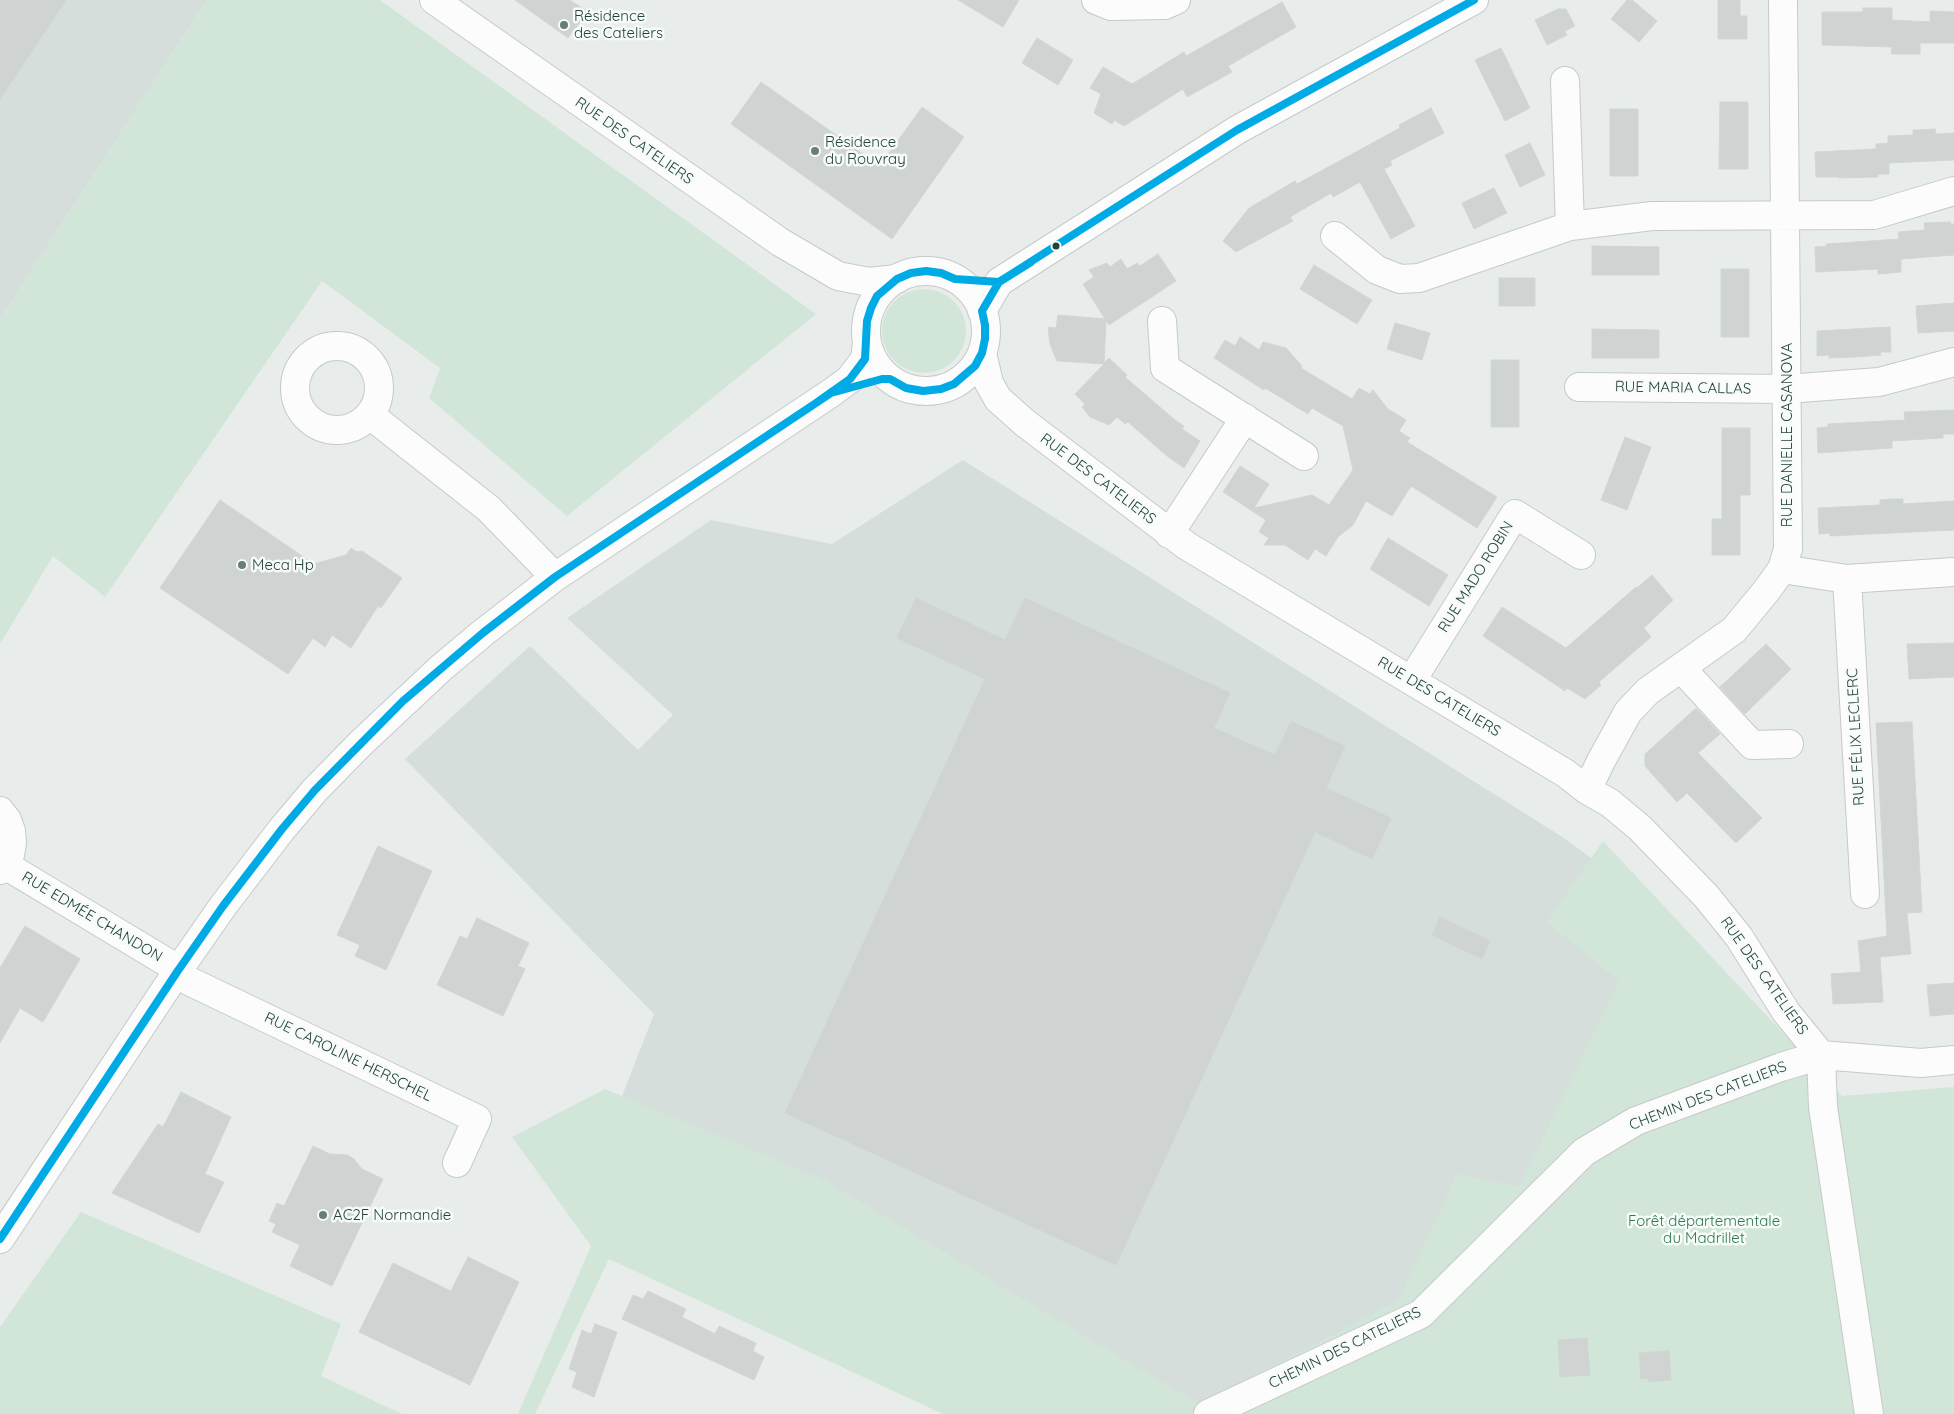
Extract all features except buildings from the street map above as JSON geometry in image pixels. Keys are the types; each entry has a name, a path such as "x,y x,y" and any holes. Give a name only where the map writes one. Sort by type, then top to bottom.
{"street":[{"name":"RUE DES CATELIERS","path":"434,0 780,242 838,276 866,309 867,332"},
{"path":"1096,0 1111,6 1165,5 1176,0"},
{"path":"982,311 999,282 1237,130 1474,0"},
{"name":"RUE DANIELLE CASANOVA","path":"1588,790 1601,761 1628,712 1648,691 1734,630 1782,569 1788,549 1783,0"},
{"path":"1565,81 1570,226"},
{"path":"1335,236 1377,270 1400,279 1419,278 1570,226 1652,216 1874,215 1954,191"},
{"path":"0,1239 223,906 282,829 315,790 409,696 484,632 555,577 850,379 865,359 867,332 877,296 897,279 926,271 955,279 999,282"},
{"name":"RUE DES CATELIERS","path":"838,276 869,282 897,279"},
{"path":"867,332 871,356 879,369 890,379 906,388 923,391 941,389 954,384 966,376 975,366 982,353 986,325 976,298 955,279"},
{"path":"1162,321 1165,368 1304,456"},
{"name":"RUE DES CATELIERS","path":"982,353 989,383 998,399 1025,423 1170,534 1565,773 1610,803 1640,828 1706,896 1739,937 1786,1012 1821,1056"},
{"name":"RUE MARIA CALLAS","path":"1578,387 1787,389 1879,382 1954,362"},
{"path":"831,393 890,379"},
{"name":"RUE DES CATELIERS","path":"941,389 972,389 998,399"},
{"path":"370,415 489,509 555,577"},
{"path":"1170,534 1246,418"},
{"name":"RUE MADO ROBIN","path":"1412,680 1515,514 1581,554"},
{"path":"1782,569 1847,579 1954,572"},
{"name":"RUE FÉLIX LECLERC","path":"1847,579 1865,894"},
{"path":"1681,668 1752,745 1789,744"},
{"name":"RUE EDMÉE CHANDON","path":"0,811 11,831 12,843 10,854 2,868 168,963 177,972"},
{"name":"RUE CAROLINE HERSCHEL","path":"177,972 202,988 476,1119 457,1163"},
{"path":"1821,1056 1823,1107 1869,1414"},
{"name":"CHEMIN DES CATELIERS","path":"1208,1414 1421,1314 1584,1152 1636,1121 1781,1067 1821,1056 1921,1063 1954,1060"}],"shaded area":[{"path":"0,0 207,0 0,319"},
{"path":"963,460 1564,838 1609,871 1630,980 1528,1190 1401,1301 1197,1407 617,1109 654,1014 405,759 530,646 638,750 673,715 567,618 711,520 832,544"}],"green space":[{"path":"207,0 380,0 816,314 567,516 429,398 440,368 322,281 105,597 53,556 0,644 0,319"},
{"path":"924,289 940,292 954,301 963,315 966,331 963,347 954,361 940,370 924,373 908,370 894,361 885,347 882,331 885,315 894,301 908,292"},
{"name":"Forêt départementale du Madrillet","path":"1603,841 1842,1096 1954,1087 1954,1414 943,1414 609,1259 535,1414 518,1414 591,1246 512,1137 605,1089 820,1178 1199,1404 1398,1301 1457,1174 1519,1187 1619,981 1547,922"},
{"path":"81,1212 341,1324 321,1376 402,1414 0,1414 0,1327"}],"transit line":[{"path":"0,1239 177,972 223,906 282,829 315,790 403,701 484,632 555,577 831,393 882,379 890,379 906,388 923,391 941,389 954,384 975,366 982,353 985,339 982,311 999,282 1237,130 1474,0"},
{"path":"816,403 850,379 865,359 867,321 871,308 877,296 897,279 911,273 926,271 941,273 955,279 999,282 1031,262"}],"place":[{"name":"Résidence des Cateliers","path":"564,25"},
{"name":"Résidence du Rouvray","path":"815,151"},
{"name":"Meca Hp","path":"242,565"},
{"name":"AC2F Normandie","path":"323,1215"}]}
